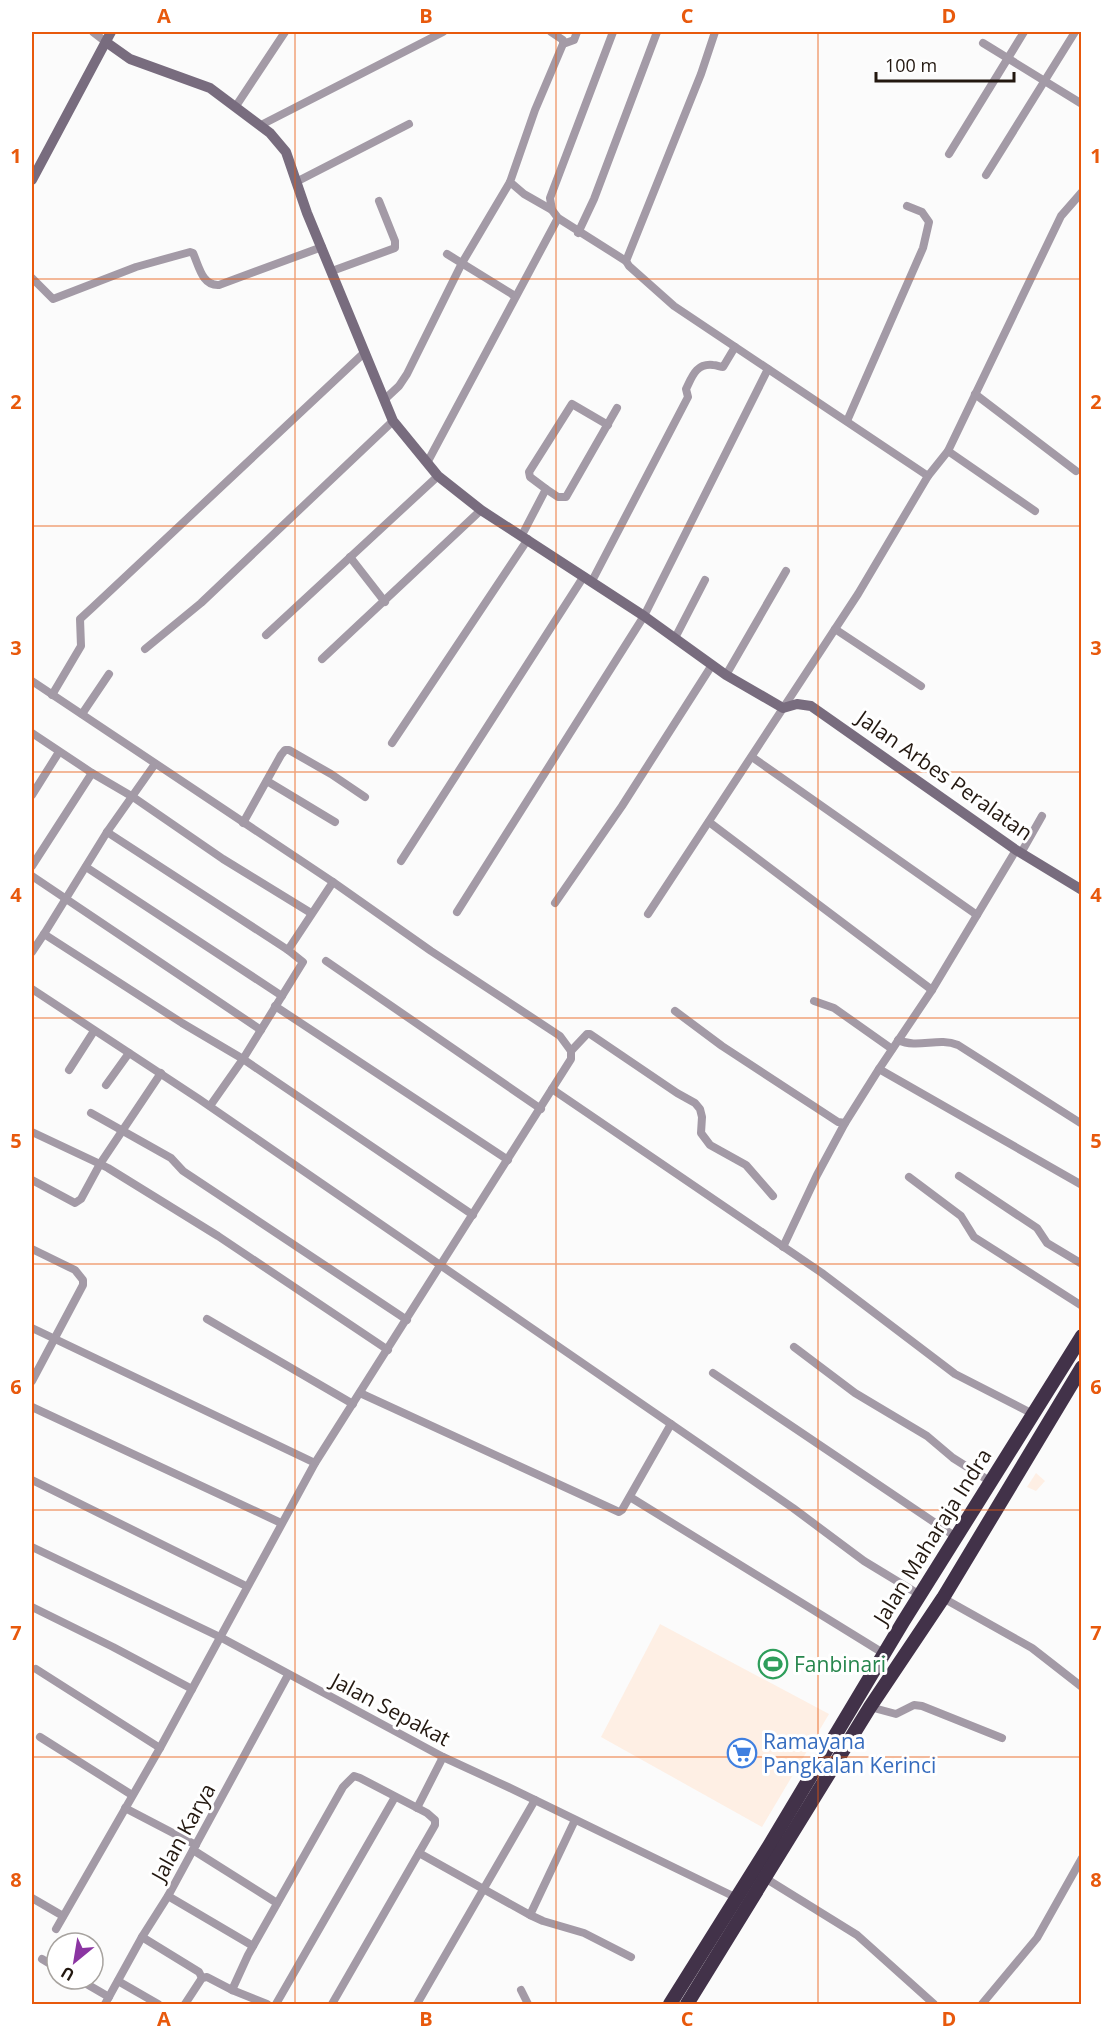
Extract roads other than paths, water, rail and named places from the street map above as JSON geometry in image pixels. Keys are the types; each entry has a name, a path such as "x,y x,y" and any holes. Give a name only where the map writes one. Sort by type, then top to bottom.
{"highway":[{"name":"Jalan Maharaja Indra","path":"687,2004 723,1932 737,1898 883,1653 1082,1336"},
{"name":"Jalan Maharaja Indra","path":"670,2004 765,1878 870,1707 943,1598 1082,1367"}],"street":[{"path":"93,32 130,59 210,88 261,125 286,152 393,421 438,476 481,510 644,616 726,675 783,708"},
{"path":"32,180 111,32"},
{"path":"236,106 285,32"},
{"path":"261,125 443,32"},
{"path":"551,32 562,40 563,44"},
{"path":"384,400 399,386 407,374 462,263 510,182 535,110 563,44 574,40 578,32"},
{"path":"552,210 550,198 613,32"},
{"path":"579,233 594,200 657,32"},
{"path":"626,261 715,32"},
{"path":"949,154 1024,32"},
{"path":"986,175 1075,32"},
{"path":"983,43 1082,104"},
{"path":"296,182 409,124"},
{"path":"510,182 524,194 552,210 558,218 579,233 626,261 633,272 674,306 928,476"},
{"path":"648,914 858,594 928,476 948,450 1061,216 1082,192"},
{"path":"332,271 395,249 379,201"},
{"path":"847,422 923,248 929,222 922,212 907,206"},
{"path":"427,463 558,218"},
{"path":"32,278 53,299 136,267 190,252 193,253 206,281 209,284 219,285 322,247"},
{"path":"447,254 515,296"},
{"path":"401,861 588,579 688,397 686,389 695,370 711,365 723,367 735,347"},
{"path":"52,695 81,646 79,622 81,616 365,352"},
{"path":"457,912 644,616 768,369"},
{"path":"975,394 1076,471"},
{"path":"608,425 572,404 529,472 530,477 558,497 566,497 608,425 617,408"},
{"path":"145,649 201,603 393,421"},
{"path":"948,450 1035,511"},
{"path":"266,635 438,476"},
{"path":"392,743 525,537 546,489"},
{"path":"322,659 481,510"},
{"path":"350,557 385,602"},
{"path":"726,675 786,571"},
{"path":"675,638 705,580"},
{"path":"835,629 921,686"},
{"path":"555,903 622,806 712,665"},
{"path":"82,714 109,674"},
{"path":"32,681 560,1036 571,1051 571,1059 541,1108 315,1463 246,1586 160,1748 56,1929"},
{"name":"Jalan Arbes Peralatan","path":"783,708 798,704 812,706 1019,851 1082,890"},
{"path":"32,733 133,797 223,859 311,913"},
{"path":"243,823 283,752 289,750 365,797"},
{"path":"32,795 59,752"},
{"path":"752,757 976,915"},
{"path":"32,952 107,832 154,764"},
{"path":"32,866 92,773"},
{"path":"267,781 335,822"},
{"path":"783,1247 845,1123 932,990 976,915 1042,816"},
{"path":"709,822 932,990"},
{"path":"107,832 288,950 303,963 243,1059 210,1106"},
{"path":"86,867 282,996"},
{"path":"32,876 261,1030"},
{"path":"288,950 333,882"},
{"path":"44,934 182,1023 243,1059 473,1215"},
{"path":"326,961 541,1108"},
{"path":"32,989 210,1106 793,1508 864,1561 920,1595"},
{"path":"814,1000 834,1008 892,1049"},
{"path":"275,1006 508,1160"},
{"path":"675,1011 751,1065 838,1122 845,1123"},
{"path":"69,1070 94,1031"},
{"path":"571,1051 587,1034 590,1034 695,1103 702,1117 701,1133 710,1145 746,1165 773,1196"},
{"path":"898,1040 908,1044 943,1041 958,1045 1082,1124"},
{"path":"106,1085 129,1053"},
{"path":"879,1069 1082,1185"},
{"path":"32,1180 75,1203 81,1199 100,1164 160,1073"},
{"path":"552,1089 858,1299 955,1374 1033,1414"},
{"path":"91,1113 171,1158 183,1170 407,1320"},
{"path":"32,1132 100,1164 218,1236 388,1350"},
{"path":"959,1176 1037,1228 1047,1243 1082,1264"},
{"path":"909,1177 961,1216 974,1237 1082,1305"},
{"path":"32,1249 75,1270 83,1280 83,1286 32,1382"},
{"path":"207,1319 352,1404"},
{"path":"32,1328 315,1463"},
{"path":"794,1347 855,1393 927,1437 953,1458 991,1482"},
{"path":"713,1372 956,1537"},
{"path":"360,1393 618,1512 622,1510 630,1497 670,1424"},
{"path":"32,1407 281,1523"},
{"path":"32,1480 246,1586"},
{"path":"630,1497 883,1653"},
{"name":"Jalan Sepakat","path":"32,1547 220,1637 443,1757 737,1898"},
{"path":"943,1598 1032,1648 1082,1687"},
{"path":"32,1607 192,1689"},
{"path":"36,1669 160,1748"},
{"name":"Jalan Karya","path":"105,2004 168,1896 288,1675"},
{"path":"870,1707 896,1714 914,1705 922,1706 1002,1738"},
{"path":"40,1737 132,1795"},
{"path":"417,1808 443,1757"},
{"path":"232,1990 253,1946 349,1779 354,1776 417,1808 435,1820 435,1825 332,2004"},
{"path":"276,2004 395,1797"},
{"path":"417,2004 535,1800"},
{"path":"125,1808 194,1848 278,1903"},
{"path":"530,1915 575,1820"},
{"path":"419,1852 530,1915 584,1933 631,1957"},
{"path":"982,2004 1037,1938 1082,1858"},
{"path":"765,1878 857,1935 934,2004"},
{"path":"168,1896 253,1946"},
{"path":"32,1898 63,1916"},
{"path":"142,1937 199,1972 202,1977"},
{"path":"202,1977 207,1977 267,2004"},
{"path":"185,2004 202,1977"},
{"path":"118,1982 158,2004"},
{"path":"521,1990 528,2004"},
{"path":"100,1991 109,1996"}],"place":[{"name":"Fanbinari","path":"773,1664"},
{"name":"Ramayana Pangkalan Kerinci","path":"742,1753"}]}
